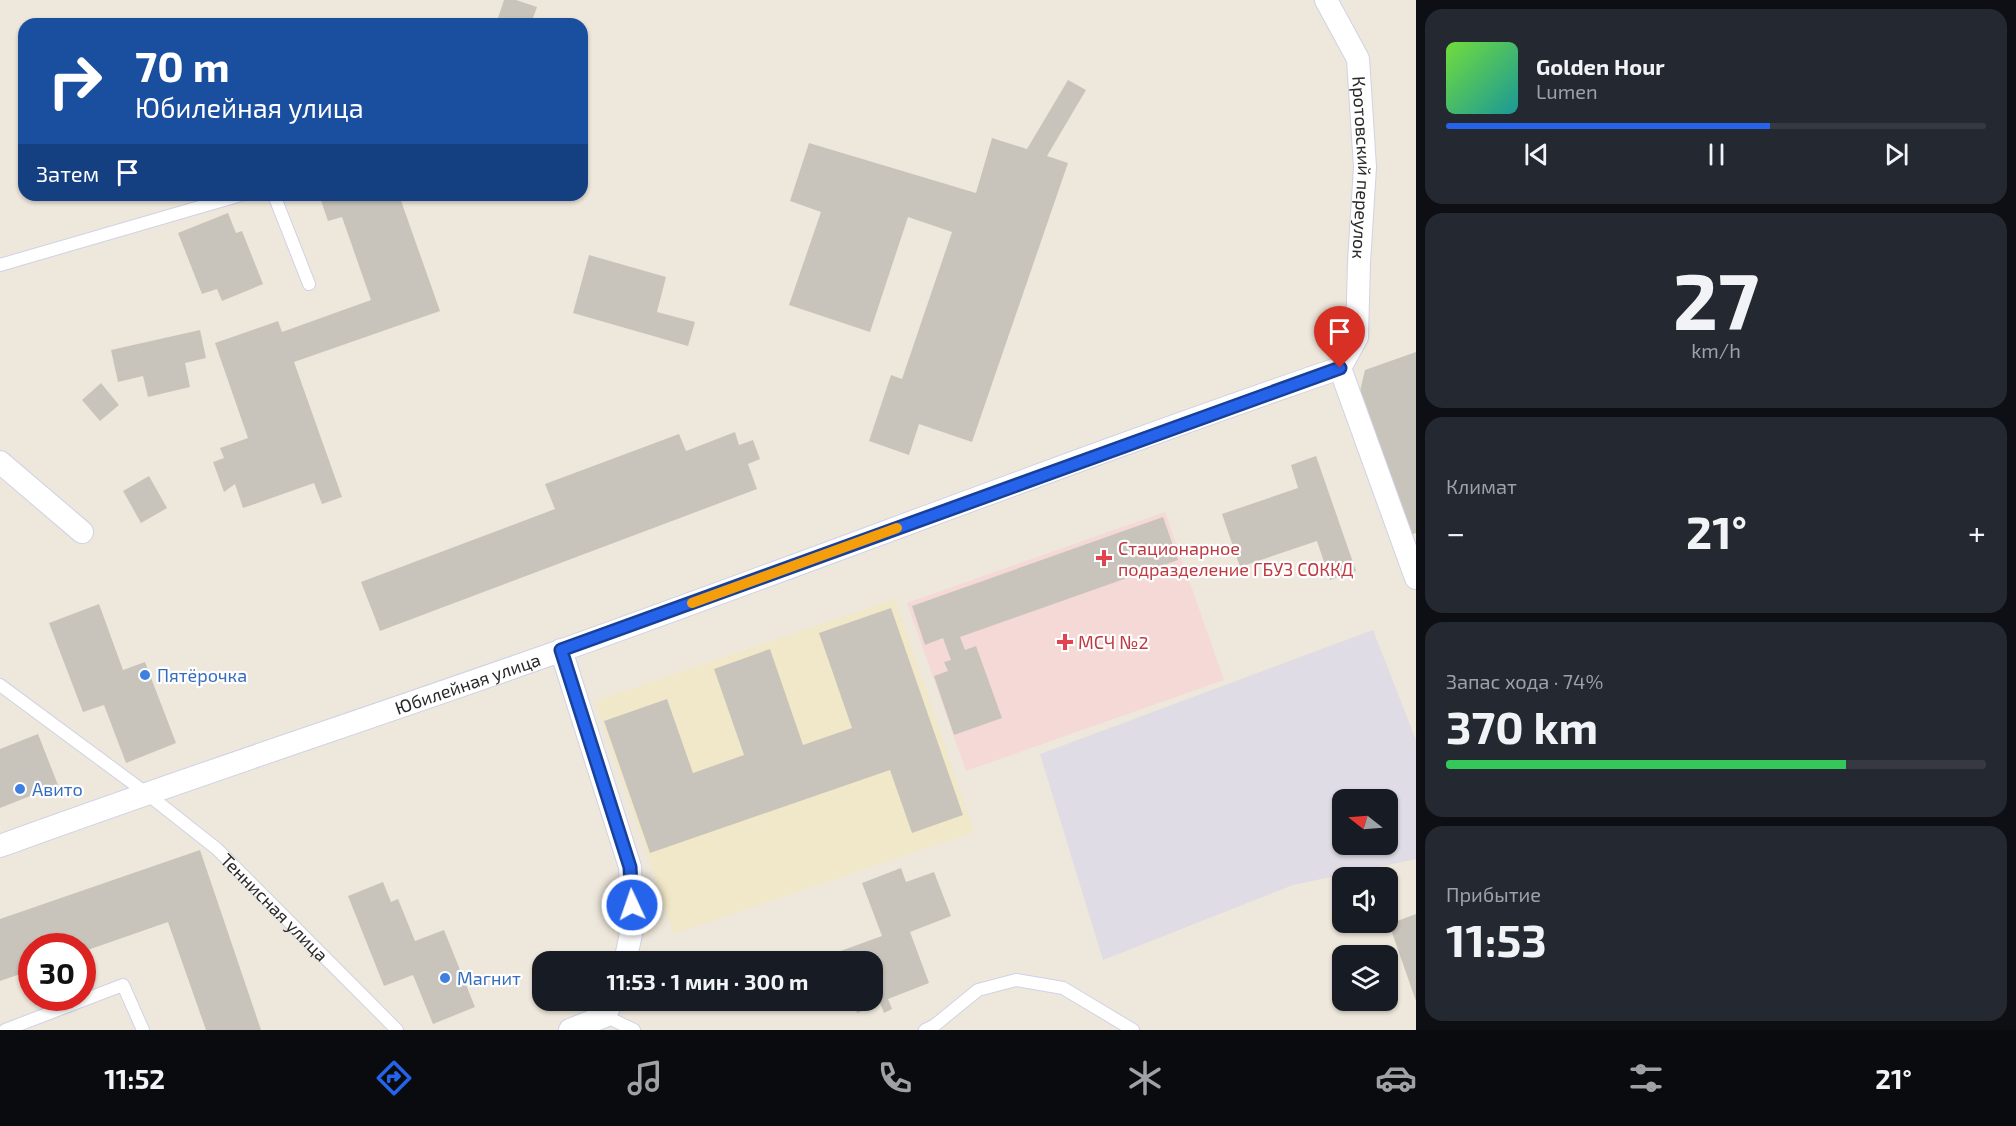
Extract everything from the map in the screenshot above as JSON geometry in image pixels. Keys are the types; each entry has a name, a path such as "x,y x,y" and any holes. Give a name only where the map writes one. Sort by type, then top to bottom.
{"street":[{"name":"Кротовский переулок","path":"1326,0 1358,59 1365,167 1357,337 1340,368"},
{"path":"1340,368 1416,578"},
{"name":"Юбилейная улица","path":"0,846 146,793 283,748 561,650 1340,368"},
{"path":"0,462 82,532"},
{"path":"561,650 630,867 633,924 627,951"},
{"path":"570,1030 603,1011"}],"lane":[{"path":"0,265 220,201"},
{"path":"276,201 309,284"},
{"name":"Теннисная улица","path":"2,689 146,793 217,849 397,1030"},
{"path":"925,1030 935,1025 978,990 1016,980 1064,988 1132,1030"},
{"path":"5,1030 123,985 143,1030"},
{"path":"612,1011 634,1030"}],"shaded area":[{"name":"МСЧ №2","path":"1165,512 1224,680 966,771 907,603"},
{"path":"895,599 974,832 674,934 595,701"},
{"path":"1373,630 1416,740 1416,859 1378,867 1332,867 1332,877 1293,885 1103,960 1040,754"}],"building":[{"path":"504,0 516,0 537,7 533,18 498,18"},
{"path":"1068,80 1086,90 1047,156 1068,163 972,442 919,424 909,455 869,441 891,375 902,379 952,232 908,217 870,332 789,305 821,212 790,201 809,143 976,193 992,138 1027,149"},
{"path":"321,201 401,201 440,311 294,362 342,497 322,504 314,483 243,508 235,484 224,492 213,462 224,458 220,448 248,438 215,343 278,321 282,332 371,300 342,217 328,221"},
{"path":"228,213 236,233 242,231 263,284 222,301 217,289 202,294 178,233"},
{"path":"589,255 666,277 657,312 695,322 688,346 573,313"},
{"path":"200,330 206,358 185,363 190,387 148,397 143,376 118,382 111,350"},
{"path":"1416,352 1416,533 1411,535 1360,391 1365,370"},
{"path":"101,383 119,405 100,421 82,400"},
{"path":"735,432 739,445 753,440 760,459 748,464 757,489 380,631 361,582 555,509 545,484 679,434 686,451"},
{"path":"1316,456 1356,571 1330,580 1317,541 1240,567 1222,514 1298,488 1291,465"},
{"path":"149,476 167,508 141,523 123,491"},
{"path":"1163,517 1178,560 960,637 965,650 976,646 1002,718 954,735 934,676 948,671 944,662 951,660 943,638 925,645 912,606"},
{"path":"99,604 123,670 145,662 176,743 126,763 104,705 83,712 49,623"},
{"path":"891,608 963,815 912,833 890,770 650,853 604,721 667,699 693,773 744,755 714,669 770,649 803,745 852,728 819,633"},
{"path":"38,734 58,785 0,808 0,749"},
{"path":"200,850 261,1030 206,1030 168,922 96,947 96,933 18,933 18,975 0,981 0,919"},
{"path":"901,868 906,882 934,872 951,916 910,932 929,983 888,999 892,1009 884,1013 883,951 841,951 882,936 862,883"},
{"path":"383,882 391,902 398,899 415,941 444,930 475,1007 433,1024 413,975 384,986 348,896"},
{"path":"1416,914 1416,1001 1392,933 1398,933 1398,921"}],"slow traffic":[{"path":"692,603 897,528"}],"place":[{"name":"Стационарное подразделение ГБУЗ СОККД","path":"1104,558"},
{"name":"МСЧ №2","path":"1065,642"},
{"name":"Пятёрочка","path":"145,675"},
{"name":"Авито","path":"20,789"},
{"name":"Магнит","path":"445,978"}],"route":[{"path":"632,905 630,867 561,650 1340,368"}]}
